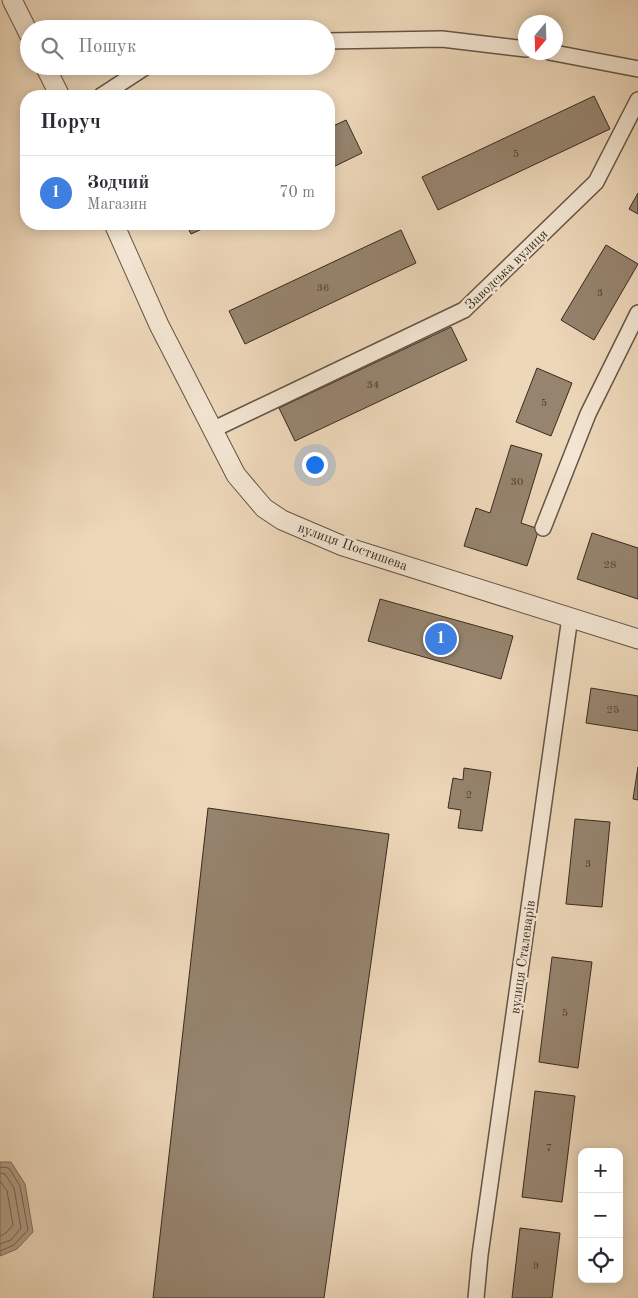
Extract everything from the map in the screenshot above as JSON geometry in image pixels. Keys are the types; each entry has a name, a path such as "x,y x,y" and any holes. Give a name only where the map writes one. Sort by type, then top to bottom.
{"street":[{"path":"12,0 22,20"},
{"path":"335,41 442,39 518,48"},
{"path":"563,55 638,69"},
{"path":"50,75 57,90"},
{"path":"110,90 132,75"},
{"name":"Заводська вулиця","path":"212,430 464,310 596,182 638,100"},
{"name":"вулиця Постишева","path":"117,230 160,325 212,430 236,475 249,493 264,508 282,520 343,546 638,639"},
{"path":"543,528 588,414 638,313"},
{"name":"вулиця Сталеварів","path":"476,1298 480,1255 570,617"}],"water":[{"path":"0,1162 11,1162 25,1184 33,1232 17,1249 0,1256"}],"building":[{"path":"594,96 610,129 438,210 422,177"},
{"path":"346,120 362,153 335,166 335,125"},
{"path":"638,193 638,214 629,209"},
{"path":"189,230 200,230 191,234"},
{"path":"401,230 416,263 245,344 229,311"},
{"path":"606,245 638,264 594,340 561,320"},
{"path":"451,327 467,360 295,441 279,408"},
{"path":"537,368 572,383 551,436 516,422"},
{"path":"511,445 542,454 521,523 539,529 527,566 464,546 476,508 490,513"},
{"path":"592,533 638,548 638,599 577,579"},
{"path":"380,599 513,636 501,679 368,641"},
{"path":"591,688 638,696 638,731 586,723"},
{"path":"638,767 638,800 633,799"},
{"path":"464,768 491,772 482,831 458,828 461,810 448,808 453,778 463,780"},
{"path":"208,808 389,834 324,1298 153,1298"},
{"path":"575,819 610,822 602,907 566,904"},
{"path":"552,957 592,962 578,1068 539,1062"},
{"path":"535,1091 575,1096 562,1202 522,1197"},
{"path":"520,1228 560,1233 552,1298 512,1298"}],"place":[{"name":"Зодчий","path":"441,639"}]}
